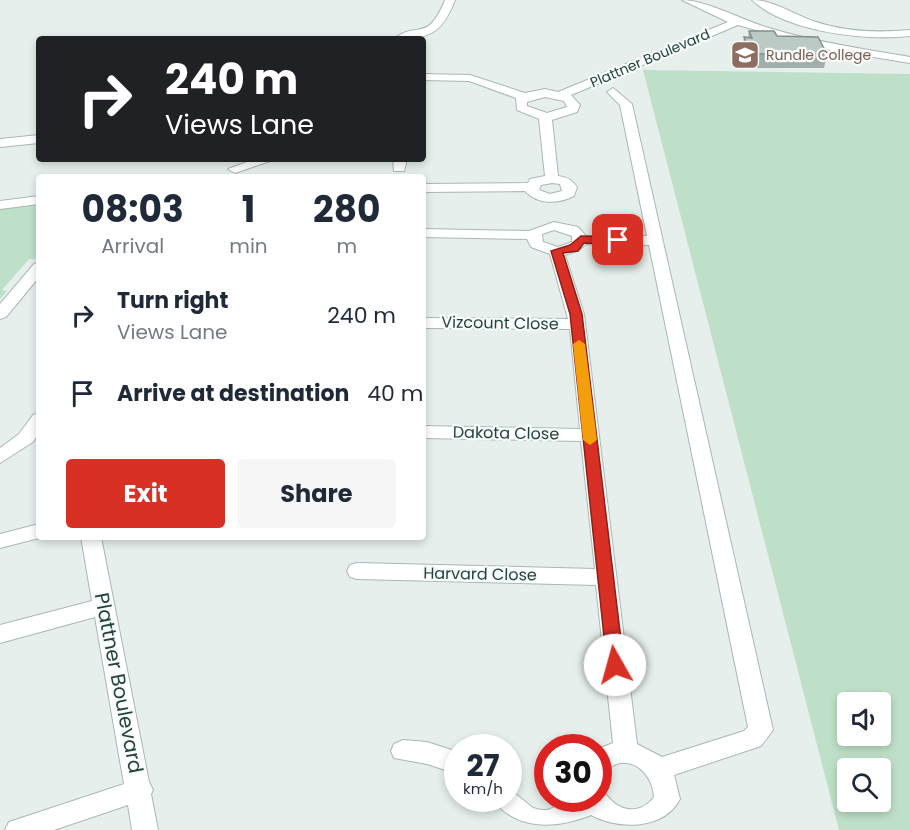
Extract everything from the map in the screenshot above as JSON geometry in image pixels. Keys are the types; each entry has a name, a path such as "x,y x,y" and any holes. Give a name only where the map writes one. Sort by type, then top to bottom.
{"street":[{"path":"410,36 434,29 444,18 450,0"},
{"name":"Plattner Boulevard","path":"687,0 739,21 831,46 910,60"},
{"path":"757,0 786,16 835,30 874,36 910,33"},
{"name":"Plattner Boulevard","path":"561,95 739,21"},
{"path":"426,77 470,78 524,97 545,93 561,95 572,101 573,109 562,115 545,116 524,111 520,104 524,97"},
{"path":"614,92 626,104 761,730 752,739 660,769"},
{"path":"545,116 552,179"},
{"path":"0,143 36,139"},
{"path":"235,169 259,162"},
{"path":"426,188 531,188 540,180 552,179 568,184 570,187 569,193 559,198 546,198 535,194 531,188"},
{"path":"0,205 36,200"},
{"path":"533,236 537,231 554,226 573,230 581,240"},
{"path":"426,233 533,236"},
{"path":"533,236 536,244 541,248 556,251 574,248 581,240 655,241"},
{"path":"556,251 577,324 604,577 626,753"},
{"path":"0,315 36,271"},
{"name":"Vizcount Close","path":"426,323 577,324"},
{"path":"0,457 27,438 36,424"},
{"name":"Dakota Close","path":"426,432 589,435"},
{"path":"0,541 36,532"},
{"name":"Plattner Boulevard","path":"92,540 140,790 145,830"},
{"name":"Harvard Close","path":"357,572 604,577"},
{"path":"0,634 104,606"},
{"path":"403,751 427,753 444,758"},
{"path":"607,812 634,826 656,816 667,799 666,779 660,769 644,758 626,753 612,755"},
{"path":"18,830 140,790"},
{"path":"518,812 526,821 540,823 549,822 569,812"}],"green space":[{"path":"643,70 910,74 910,830 839,830"},
{"path":"36,204 36,258 29,259 2,290 7,291 0,299 0,209"}],"building":[{"path":"749,31 774,31 777,36 818,37 827,54 751,54 744,37 752,38"}],"slow traffic":[{"path":"579,344 590,440"}],"place":[{"name":"Rundle College","path":"745,55"}],"route":[{"path":"615,665 576,314 556,251 574,248 581,240 618,240"}]}
